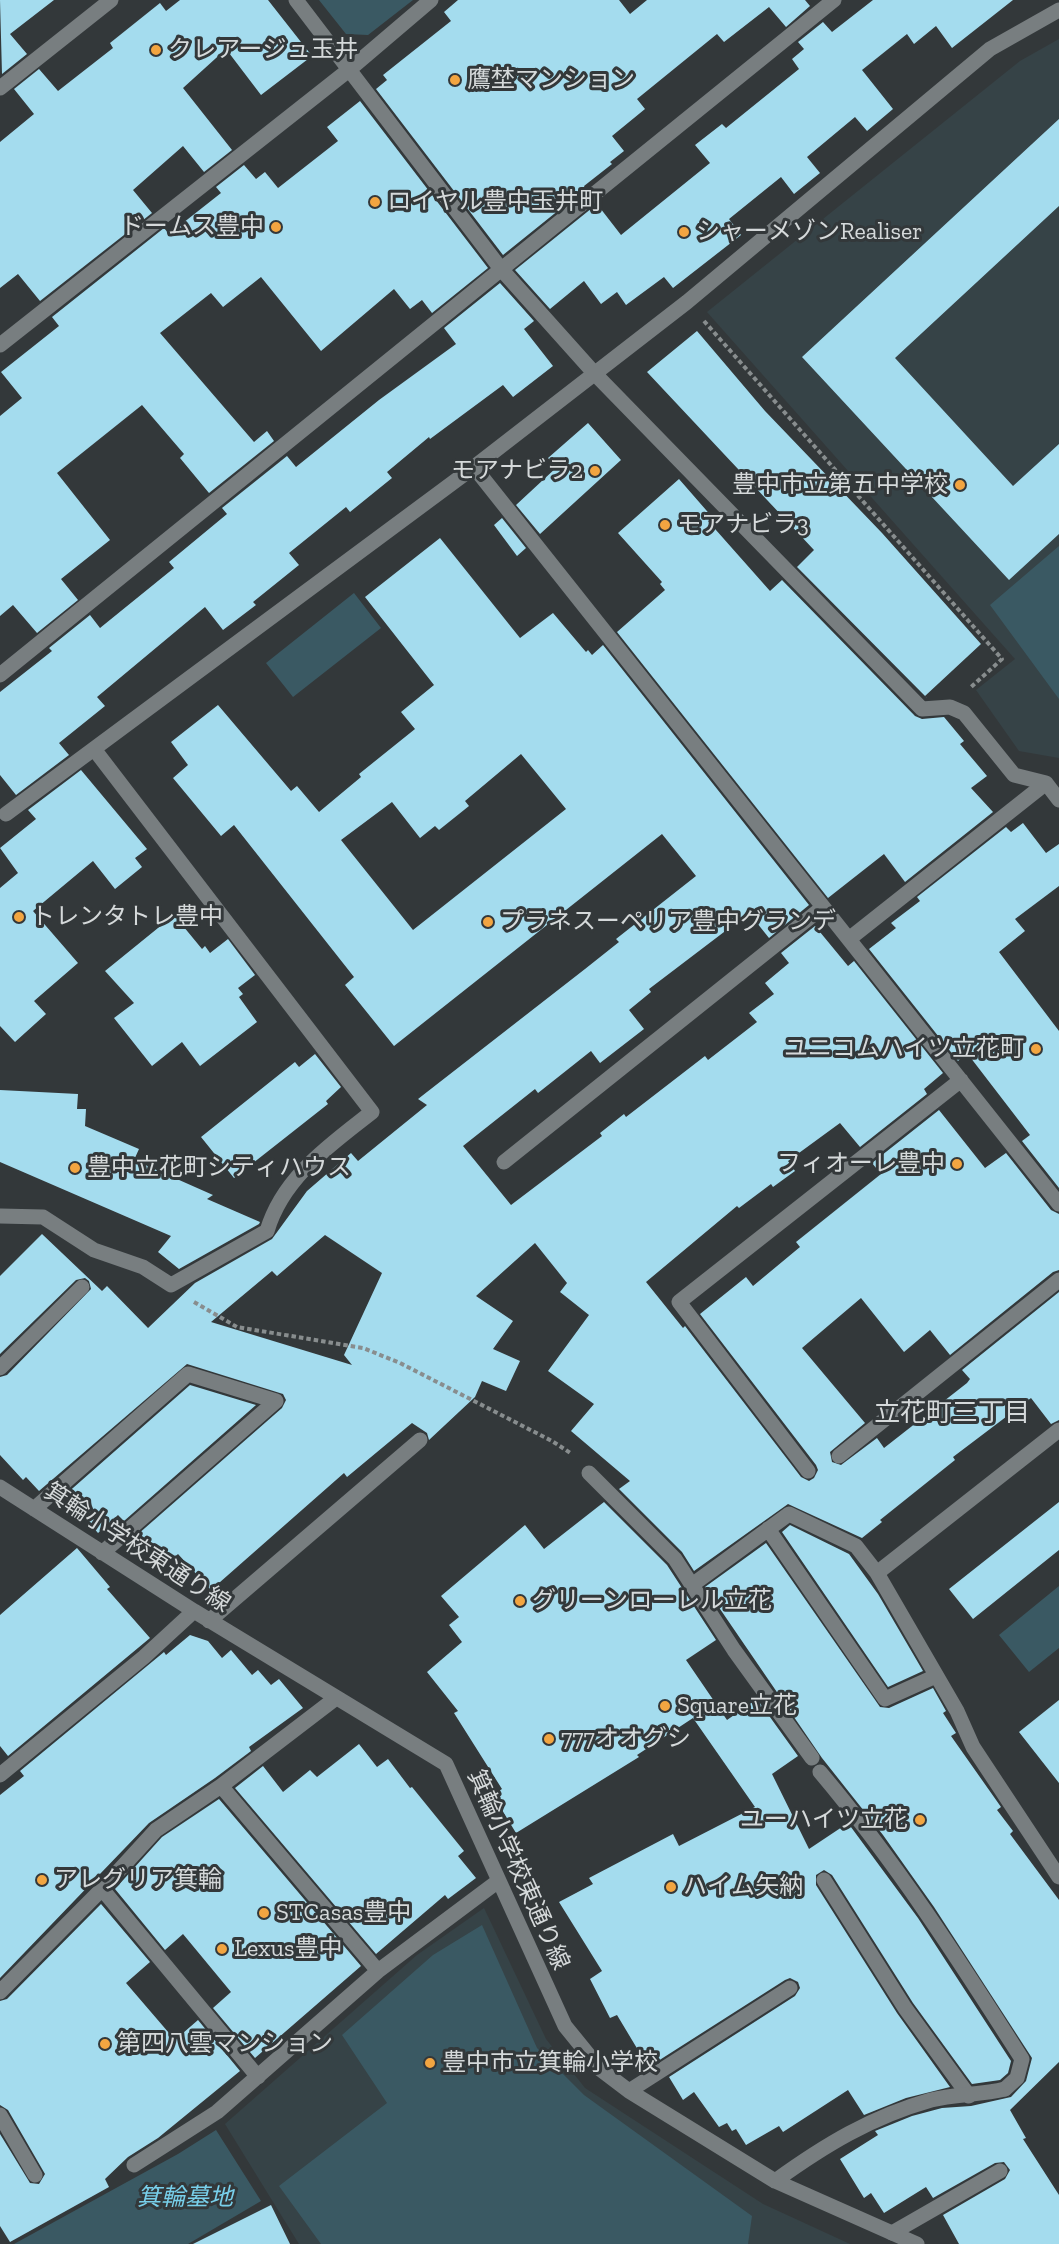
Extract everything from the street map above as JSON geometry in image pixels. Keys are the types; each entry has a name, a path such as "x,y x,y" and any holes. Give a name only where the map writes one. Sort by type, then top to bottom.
{"street":[{"path":"0,87 111,0"},
{"path":"296,0 501,269 595,374 922,709 950,707 964,713 1014,775 1046,783 1059,800"},
{"path":"0,345 350,69 431,0"},
{"path":"0,675 834,0"},
{"path":"2,813 94,748 474,467 687,303 990,49 1059,10"},
{"path":"474,467 1059,1204"},
{"path":"0,1216 43,1217 94,1250 143,1267 171,1285 267,1231 273,1208 311,1161 372,1112 94,748"},
{"path":"849,939 1046,783"},
{"path":"504,1162 823,907"},
{"path":"808,1470 679,1302 961,1080"},
{"path":"838,1456 1059,1280"},
{"path":"0,1368 82,1287"},
{"path":"34,1509 188,1374 276,1401 102,1552"},
{"path":"877,1573 1059,1430"},
{"path":"209,1621 420,1440"},
{"path":"589,1473 675,1559 812,1758"},
{"name":"箕輪小学校東通り線","path":"0,1487 209,1621 446,1764 497,1882 565,2026 600,2069 629,2091 775,2181 917,2244"},
{"path":"692,1586 789,1514 856,1546 877,1573 936,1676 973,1747 1059,1877"},
{"path":"768,1529 885,1699 936,1676"},
{"path":"0,1775 144,1657 194,1611"},
{"path":"0,1992 102,1889 156,1830 221,1786 336,1698"},
{"path":"775,2181 830,2141 886,2116 933,2100 1005,2090 1017,2078 1022,2059 950,1946 855,1814 820,1772"},
{"path":"221,1786 378,1971"},
{"path":"824,1880 905,2008 969,2096"},
{"path":"134,2165 217,2112 378,1971 497,1882"},
{"path":"102,1889 258,2077"},
{"path":"629,2091 790,1988"},
{"path":"0,2115 35,2175"},
{"path":"892,2233 1000,2171"}],"path":[{"path":"687,303 1002,659 950,707"},
{"path":"171,1285 237,1326 363,1348 400,1363 552,1441 574,1455 589,1473"}],"shaded area":[{"name":"豊中市立第五中学校","path":"1059,39 1059,758 1019,751 976,690 1015,659 707,312 1020,61"},
{"name":"豊中市立箕輪小学校","path":"484,1908 546,2039 585,2088 763,2204 850,2244 299,2244 225,2124 417,1955"}],"green space":[{"path":"319,0 413,0 368,35 346,34"},
{"path":"1059,546 1059,699 990,605"},
{"path":"354,593 381,628 293,697 266,663"},
{"path":"1059,1586 1059,1648 1029,1672 999,1635"},
{"name":"豊中市立箕輪小学校","path":"482,1925 537,2048 584,2095 752,2216 748,2244 321,2244 279,2186 387,2103 342,2035 433,1955"},
{"name":"箕輪墓地","path":"216,2130 261,2201 188,2244 14,2244 178,2154"}],"building":[{"path":"0,0 54,0 10,34 27,54 2,74"},
{"path":"180,0 268,0 312,56 261,95 226,49 183,88 232,150 204,172 183,146 133,190 152,213 40,301 18,274 0,288 0,142 34,114 14,89 39,69 58,91 113,48 110,43 160,3 166,11"},
{"path":"458,0 619,0 630,14 647,0 805,0 810,6 786,27 769,7 724,42 717,34 637,99 645,109 612,136 624,151 610,162 612,164 584,186 585,189 503,255 376,89 387,80 383,75 451,21 444,12"},
{"path":"873,0 1013,0 952,48 936,26 914,44 907,34 862,70 893,109 867,131 855,117 807,157 820,173 794,194 781,177 729,219 741,235 673,288 664,277 626,305 617,292 601,304 584,281 550,309 515,270 597,204 621,235 710,163 695,145 722,124 726,128 799,69 792,59 804,49 798,42 823,22 832,32"},
{"path":"360,101 488,268 432,313 422,300 410,309 394,289 321,351 261,277 223,307 211,293 160,333 254,442 267,431 274,441 209,493 180,458 184,454 142,405 57,473 110,540 61,579 78,600 37,633 13,605 0,616 0,416 22,398 1,372 59,326 52,317 164,228 169,234 221,193 216,187 244,165 256,179 265,172 278,188 338,141 327,127"},
{"path":"1059,119 1059,206 895,358 1013,486 1059,444 1059,534 1009,580 802,357"},
{"path":"500,283 534,321 524,329 553,366 513,397 503,385 430,439 429,437 387,472 392,478 350,512 346,507 289,553 299,565 253,602 256,605 223,630 205,607 97,697 105,706 59,743 69,755 16,795 0,775 0,692 52,651 49,648 90,615 100,628 174,568 169,562 227,514 222,508 287,456 296,467 379,400 456,344 444,328"},
{"path":"697,331 765,411 882,533 981,644 925,696 797,567 814,550 647,372"},
{"path":"588,423 621,460 540,534 516,505 557,467 548,458"},
{"path":"679,479 713,518 708,521 770,591 782,580 915,716 922,719 944,717 964,741 960,744 987,776 971,788 993,812 905,882 884,854 828,898 617,632 665,590 660,584 662,582 618,533"},
{"path":"502,518 526,548 517,556 494,525"},
{"path":"440,538 520,638 553,613 586,652 588,650 592,655 603,645 809,905 769,938 749,913 649,989 651,992 629,1010 644,1029 600,1063 591,1051 538,1093 535,1089 463,1146 511,1205 602,1136 600,1133 624,1114 626,1117 705,1056 708,1060 757,1022 749,1013 774,994 765,983 789,963 781,953 815,926 848,966 854,961 943,1073 924,1089 927,1094 860,1147 840,1123 788,1161 795,1171 773,1187 771,1184 739,1208 737,1206 646,1282 683,1328 685,1326 801,1477 809,1481 814,1478 818,1470 816,1465 700,1314 746,1277 753,1286 800,1247 796,1242 881,1174 872,1163 939,1110 985,1168 1006,1153 1051,1210 1059,1214 1059,1270 1053,1272 950,1355 930,1330 904,1352 861,1298 802,1348 865,1423 830,1452 832,1462 841,1465 877,1438 884,1448 967,1383 970,1379 962,1370 1059,1292 1059,1420 1051,1424 1031,1398 953,1457 955,1460 880,1520 882,1522 862,1538 788,1504 694,1571 682,1552 619,1489 630,1481 571,1431 594,1404 548,1371 589,1315 560,1292 567,1283 535,1243 476,1296 513,1321 493,1349 520,1361 506,1391 482,1381 475,1397 429,1440 427,1433 412,1423 347,1477 344,1473 211,1590 178,1554 165,1566 137,1535 282,1408 286,1400 283,1394 187,1364 39,1491 26,1477 23,1480 0,1455 0,1377 7,1375 91,1289 89,1281 85,1278 76,1280 0,1354 0,1276 42,1234 102,1291 107,1286 148,1328 195,1283 272,1239 307,1191 351,1153 358,1161 427,1105 418,1099 619,942 616,939 696,876 662,834 394,1046 345,985 354,977 234,825 221,836 173,778 188,765 171,742 218,705 291,791 297,786 319,812 361,777 359,774 415,729 401,712 434,685 365,597","holes":["521,754 566,809 413,930 341,840 392,802 420,838 435,826 439,830 469,806 465,801","325,1235 382,1273 344,1355 352,1365 211,1322 272,1271 277,1276"]},
{"path":"81,770 147,849 135,858 142,867 115,889 93,861 33,911 78,963 34,1001 46,1014 15,1042 0,1026 0,888 18,873 0,848 36,819 28,810"},
{"path":"1023,823 1046,853 1059,844 1059,886 1015,919 1025,931 999,952 1059,1031 1059,1188 1022,1141 1030,1135 967,1053 958,1061 869,949 896,928 891,923 920,901 917,897 1006,827 1011,832"},
{"path":"174,915 202,949 205,946 210,953 228,939 255,975 238,988 243,994 239,997 257,1022 200,1066 182,1042 152,1066 114,1018 134,1003 105,971"},
{"path":"315,1054 341,1087 326,1101 328,1104 234,1178 201,1137 295,1062 299,1067"},
{"name":"豊中立花町シティハウス","path":"0,1090 78,1094 77,1109 86,1109 85,1126 139,1149 134,1160 213,1195 207,1199 260,1222 259,1224 179,1269 158,1252 171,1236 0,1162"},
{"path":"190,1385 256,1405 124,1521 118,1515 98,1533 65,1495"},
{"path":"604,1502 667,1565 716,1640 686,1660 727,1720 757,1699 798,1756 772,1774 809,1849 848,1823 918,1918 1011,2061 1008,2073 1000,2080 972,2084 913,2003 832,1875 824,1870 816,1875 816,1885 897,2013 950,2087 906,2098 864,2115 848,2090 783,2132 779,2126 746,2145 736,2129 732,2131 727,2123 719,2127 694,2092 683,2100 669,2077 795,1996 800,1988 798,1982 790,1978 785,1980 658,2061 654,2054 644,2060 617,2015 610,2018 590,1979 602,1971 559,1902 593,1884 589,1878 673,1834 679,1846 755,1807 693,1718 637,1755 639,1757 516,1833 493,1795 502,1789 454,1713 458,1711 427,1672 462,1642 449,1625 459,1617 441,1596 525,1525 544,1549"},
{"path":"1059,1502 1059,1550 973,1619 949,1589"},
{"path":"790,1525 849,1554 878,1594 923,1671 888,1687 782,1532"},
{"path":"766,1543 880,1707 889,1708 933,1688 946,1711 943,1713 956,1733 951,1736 1001,1807 997,1810 1013,1831 1010,1834 1059,1900 1059,2062 1010,2110 1026,2138 1023,2139 1059,2195 1059,2244 959,2244 943,2215 1005,2179 1010,2170 1004,2162 995,2163 933,2198 926,2187 884,2213 871,2193 864,2198 840,2159 878,2135 875,2131 912,2116 942,2108 971,2106 1011,2097 1026,2081 1032,2058 934,1907 883,1835 822,1758 705,1587"},
{"path":"77,1548 110,1587 107,1589 150,1638 8,1756 0,1746 0,1615"},
{"path":"190,1635 208,1641 222,1658 231,1650 252,1675 258,1670 271,1685 279,1679 303,1708 249,1747 251,1751 215,1778 149,1823 0,1978 0,1795 24,1776 20,1771 164,1652 166,1655"},
{"path":"1059,1700 1059,1783 1019,1732"},
{"path":"359,1744 377,1767 388,1759 464,1851 458,1856 476,1878 448,1899 445,1895 376,1954 235,1788 263,1766 283,1792 310,1770 317,1777"},
{"path":"219,1799 361,1966 255,2058 213,2008 231,1992 183,1934 165,1950 115,1889 162,1837"},
{"path":"101,1904 150,1962 126,1983 175,2040 198,2020 240,2071 158,2138 128,2157 105,2179 109,2187 10,2242 0,2226 0,2134 30,2183 39,2184 45,2174 8,2110 0,2105 0,2001 7,1999"},
{"path":"271,2205 290,2244 193,2244"}],"place":[{"name":"クレアージュ玉井","path":"156,50"},
{"name":"鷹埜マンション","path":"455,80"},
{"name":"ロイヤル豊中玉井町","path":"375,202"},
{"name":"ドームス豊中","path":"276,227"},
{"name":"シャーメゾンRealiser","path":"684,232"},
{"name":"モアナビラ2","path":"595,471"},
{"name":"豊中市立第五中学校","path":"960,485"},
{"name":"モアナビラ3","path":"665,525"},
{"name":"トレンタトレ豊中","path":"19,917"},
{"name":"プラネスーペリア豊中グランデ","path":"488,922"},
{"name":"ユニコムハイツ立花町","path":"1036,1049"},
{"name":"フィオーレ豊中","path":"957,1164"},
{"name":"豊中立花町シティハウス","path":"75,1168"},
{"name":"グリーンローレル立花","path":"520,1601"},
{"name":"Square立花","path":"665,1706"},
{"name":"777オオグシ","path":"549,1739"},
{"name":"ユーハイツ立花","path":"920,1820"},
{"name":"アレグリア箕輪","path":"42,1880"},
{"name":"ハイム矢納","path":"671,1887"},
{"name":"STCasas豊中","path":"264,1913"},
{"name":"Lexus豊中","path":"222,1949"},
{"name":"第四八雲マンション","path":"105,2044"},
{"name":"豊中市立箕輪小学校","path":"430,2063"}],"district":[{"name":"立花町三丁目","path":"952,1414"}]}
